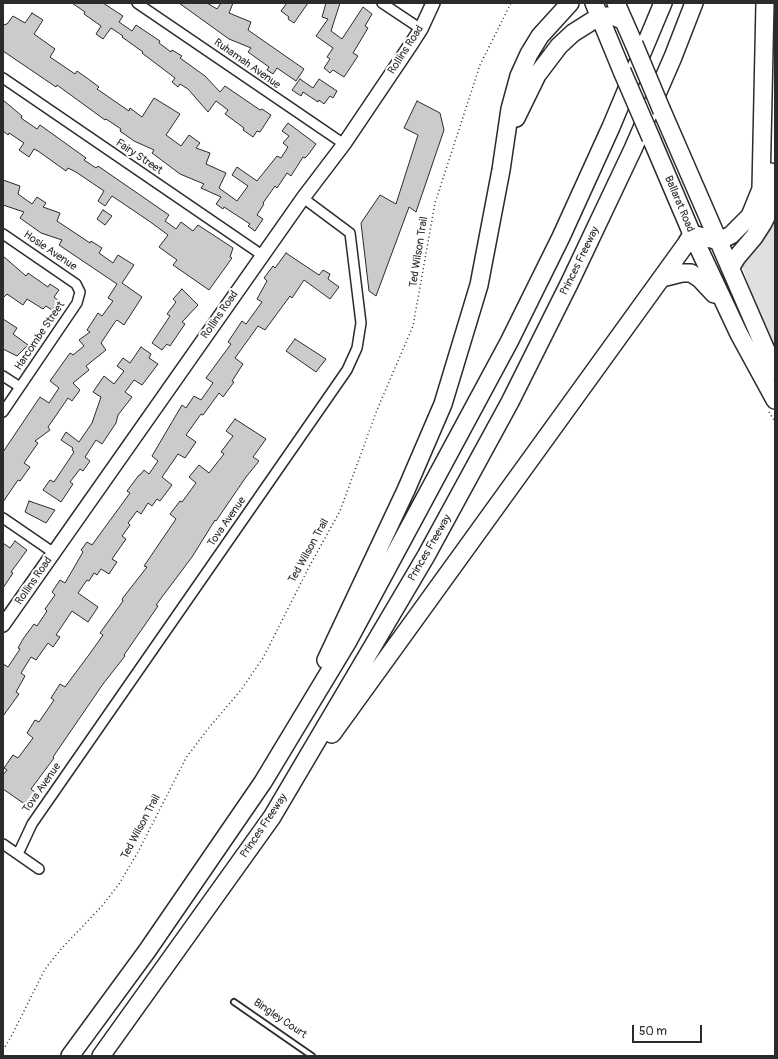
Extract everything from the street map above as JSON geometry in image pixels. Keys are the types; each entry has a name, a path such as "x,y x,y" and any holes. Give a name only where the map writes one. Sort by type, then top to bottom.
{"highway":[{"path":"294,731 335,638 406,490 443,404 479,285 501,170 510,109 523,66 540,36 570,3"},
{"name":"Ballarat Road","path":"616,3 775,371"},
{"path":"70,1056 146,951 250,802 348,641 509,342 561,237 611,127 663,3"},
{"name":"Princes Freeway","path":"101,1056 272,817 426,556 510,402 610,199 670,64 694,3"},
{"path":"272,817 662,278 692,234 719,241 728,237 743,226 754,210 761,189 766,3"},
{"path":"501,170 519,111 536,75 559,46 597,10 624,21"},
{"name":"Ballarat Road","path":"597,10 692,234 728,309 775,400"},
{"path":"731,267 763,224 770,209 772,183 764,104"},
{"path":"662,278 682,273 694,274 728,309"}],"street":[{"name":"Ruhamah Avenue","path":"137,3 344,144"},
{"path":"382,3 421,29"},
{"name":"Rollins Road","path":"3,625 262,255 344,144 421,29 433,3"},
{"name":"Fairy Street","path":"3,78 262,255"},
{"name":"Tova Avenue","path":"18,854 32,824 347,370 357,348 361,323 350,233 303,198"},
{"name":"Hosie Avenue","path":"3,234 76,284 80,292"},
{"name":"Harcombe Street","path":"3,412 77,303 80,292"},
{"path":"3,376 20,388"},
{"path":"3,518 54,553"},
{"path":"3,844 39,869"}],"lane":[{"name":"Bingley Court","path":"234,1002 312,1056"}],"path":[{"name":"Ted Wilson Trail","path":"3,1050 45,969 62,948 102,906 119,884 138,852 186,758 207,730 241,690 263,658 309,567 340,511 377,410 413,326 435,203 480,65 511,3"}],"shaded area":[{"path":"775,206 775,348 753,298 743,265"}],"building":[{"path":"72,3 103,3 123,16 119,22 132,31 136,25 160,41 159,43 171,52 172,50 182,56 180,58 205,76 220,92 225,86 260,110 262,109 271,115 260,132 257,131 253,137 243,130 244,128 225,114 228,110 216,101 208,112 188,89 180,84 178,87 172,82 175,78 122,37 123,36 111,28 103,39 96,34 101,26"},
{"path":"179,3 207,3 217,9 221,3 233,3 229,13 251,22 248,30 304,69 296,81 277,68 273,74 267,70 269,67 248,52 251,48 229,39"},
{"path":"287,3 308,3 294,23 281,11"},
{"path":"326,3 340,3 331,31 342,39 363,7 372,14 365,26 368,28 353,53 358,56 344,77 333,70 330,73 324,68 330,59 327,57 333,48 316,36 328,19 322,17"},
{"path":"32,13 43,20 34,34 55,49 50,57 75,74 77,71 99,87 97,89 129,111 130,108 142,117 154,98 180,114 166,135 181,146 189,135 200,143 196,148 210,153 206,164 226,173 219,188 237,201 248,186 232,175 237,167 257,181 277,156 281,158 288,147 283,143 289,136 282,131 288,123 316,144 305,158 303,157 291,176 287,173 277,188 275,186 263,203 264,204 257,215 263,219 255,231 248,226 250,224 224,207 223,209 216,204 221,197 201,188 204,184 180,174 152,153 154,150 134,141 120,131 121,129 106,119 105,120 57,85 56,87 3,51 3,25 7,24 13,16 25,23"},
{"path":"300,79 313,88 319,79 337,91 333,98 330,96 324,104 319,100 318,102 303,92 301,96 292,90"},
{"path":"3,100 22,116 21,118 37,129 40,125 86,158 84,160 96,168 98,166 169,215 165,221 176,229 181,222 193,231 198,225 233,248 230,257 232,258 209,290 173,265 177,260 159,247 168,235 149,221 112,196 105,206 98,201 104,191 76,172 68,168 66,171 38,151 34,149 29,157 19,150 24,143 9,133 8,135 3,131"},
{"path":"417,101 440,113 444,130 416,212 409,207 376,296 369,291 361,223 380,195 396,204 418,135 404,128"},
{"path":"3,180 20,186 18,194 32,204 37,197 46,203 43,207 60,213 57,221 90,243 91,241 102,248 99,253 113,263 118,255 134,265 122,283 142,297 124,325 117,320 115,322 101,343 106,350 86,366 89,370 73,383 80,390 72,401 68,398 48,427 50,430 35,441 38,443 24,463 30,467 20,481 18,480 3,502 3,452 40,397 49,403 59,388 50,381 70,353 73,355 84,346 79,340 90,332 87,330 98,313 102,316 113,301 108,298 117,284 59,245 62,240 41,233 20,218 24,212 3,205"},
{"path":"103,210 112,216 105,225 97,219"},
{"path":"286,253 319,275 323,270 330,274 328,279 339,287 330,299 304,280 292,298 290,296 265,330 258,326 235,358 243,364 232,381 234,382 223,397 219,393 186,435 196,442 185,458 178,454 162,477 172,485 160,501 157,499 152,506 148,503 141,514 137,511 128,523 130,525 122,536 126,539 112,559 117,562 109,574 101,569 97,575 94,573 78,593 98,607 88,622 72,611 56,635 60,637 53,647 48,643 36,660 31,657 21,673 25,676 16,692 19,694 3,716 3,664 8,667 20,649 18,648 23,639 34,624 37,626 47,611 45,609 55,595 52,592 60,580 65,583 83,552 81,550 87,542 92,545 130,493 127,491 139,475 144,470 149,474 158,461 152,456 182,405 186,408 194,396 201,400 213,383 206,378 231,344 228,342 242,321 246,324 262,302 257,299 267,281 264,278 273,266 275,268"},
{"path":"3,256 26,276 28,273 48,287 50,284 59,290 54,297 59,301 52,310 46,306 43,309 27,299 23,305 7,294 3,298"},
{"path":"182,289 198,305 182,322 185,324 170,346 167,344 162,350 152,343 170,316 167,314 176,302 173,299"},
{"path":"3,319 17,328 13,334 28,345 17,356 3,349"},
{"path":"295,339 326,359 316,372 286,351"},
{"path":"141,347 151,354 149,358 158,364 142,385 134,380 125,392 132,397 118,415 116,423 102,444 96,440 85,457 90,461 83,471 80,469 70,482 73,484 61,502 43,490 50,480 54,482 74,452 72,450 73,448 61,440 66,432 79,442 92,423 101,397 93,392 104,376 114,384 124,371 117,366 123,358 130,363"},
{"path":"235,419 266,439 253,457 259,461 246,477 216,521 215,520 192,557 156,605 158,606 124,655 125,656 103,684 53,757 54,758 31,789 36,793 26,805 3,789 3,775 7,770 4,768 13,755 18,758 33,738 27,733 35,720 39,722 54,700 51,698 60,684 65,687 91,652 103,635 100,633 123,601 122,599 147,567 144,566 176,519 170,514 180,501 182,502 196,483 189,477 199,465 209,473 224,454 221,452 233,436 226,431"},
{"path":"29,501 55,510 46,523 25,512"},
{"path":"15,541 27,550 11,572 13,573 3,588 3,543 10,548"}]}
